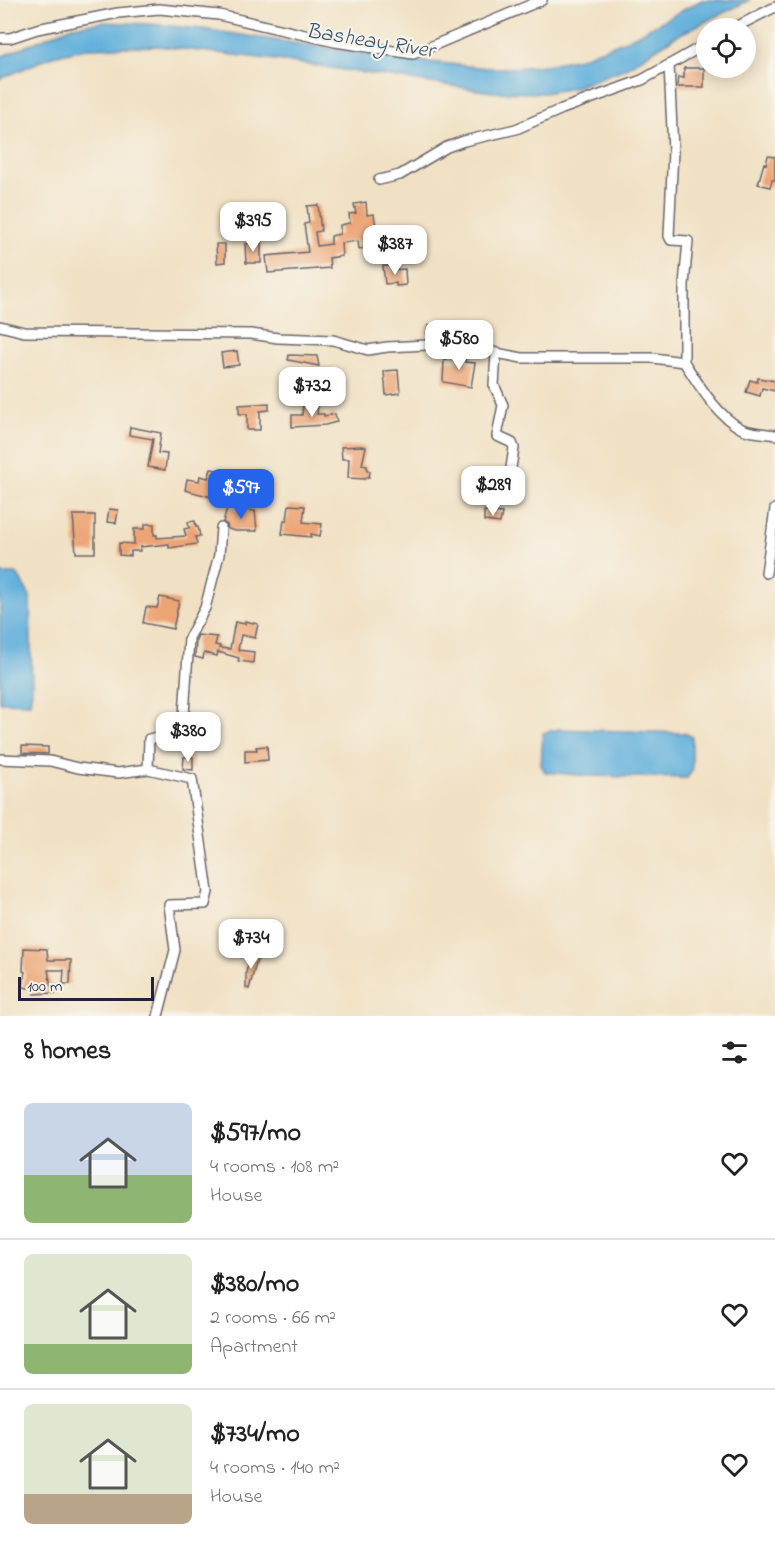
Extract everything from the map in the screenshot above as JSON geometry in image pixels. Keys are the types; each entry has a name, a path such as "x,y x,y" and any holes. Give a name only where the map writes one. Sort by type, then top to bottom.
{"street":[{"path":"0,38 10,38 37,29 118,13 159,9 219,15 335,42 413,54 542,0"},
{"path":"754,18 775,7"},
{"path":"380,180 400,175 447,147 516,129 562,109 642,80 696,50"},
{"path":"669,65 673,151 669,237 671,240 688,241 684,285 684,362 718,410 743,429 775,435"},
{"path":"0,327 24,332 251,334 278,338 333,340 368,350 467,343 496,353 522,358 653,358 684,362"},
{"path":"496,353 494,385 503,405 497,436 512,444 514,448 506,501"},
{"path":"766,573 775,509"},
{"path":"148,769 149,739 183,731 189,638 205,608 219,555 221,528"},
{"path":"0,759 50,761 78,768 118,773 148,769 192,779 208,892 205,904 169,905 175,950 158,1016"}],"water":[{"path":"702,0 750,0 713,18 696,18 696,26 676,36 626,68 573,88 544,93 492,92 277,60 157,46 88,48 52,56 0,79 0,57 73,26 103,22 202,29 399,59 488,68 545,65 580,58 629,39"},
{"path":"0,574 17,574 30,596 32,690 30,703 0,702"},
{"path":"559,729 685,733 692,737 692,771 687,778 589,776 545,772 541,765 543,733"}],"building":[{"path":"684,68 696,68 696,78 704,78 704,87 677,87 678,77 684,78"},
{"path":"768,156 775,157 775,180 772,180 770,187 758,184"},
{"path":"366,202 367,215 374,214 376,228 370,229 372,247 359,249 358,241 341,243 342,256 329,258 330,268 268,273 266,256 308,252 304,224 309,223 307,206 318,205 321,231 315,232 317,246 331,244 331,236 340,234 340,225 350,223 349,214 356,213 354,204"},
{"path":"261,243 261,263 246,263 245,244"},
{"path":"216,244 225,244 225,262 217,263"},
{"path":"383,266 391,266 391,270 405,269 406,285 385,284"},
{"path":"428,325 442,325 442,333 427,333"},
{"path":"237,351 239,365 223,367 221,353"},
{"path":"459,351 467,352 465,362 475,363 471,387 443,382 444,360 458,361"},
{"path":"289,355 317,356 319,366 288,360"},
{"path":"398,370 400,393 386,395 384,371"},
{"path":"758,378 775,381 775,391 762,388 760,396 746,392 750,380 757,382"},
{"path":"269,403 269,410 260,411 260,430 247,430 247,414 239,414 239,405"},
{"path":"303,405 318,405 317,414 324,414 324,416 335,414 337,422 292,427 292,415 302,415"},
{"path":"130,427 161,433 158,453 167,454 165,470 148,467 153,439 129,435"},
{"path":"341,447 366,447 362,465 367,466 367,470 370,471 369,477 365,479 348,478 349,459 342,459"},
{"path":"211,469 217,470 214,483 225,486 223,500 185,490 187,479 199,481 200,476 208,478"},
{"path":"289,505 305,506 303,522 322,524 320,536 282,534"},
{"path":"227,508 255,511 257,531 228,529 223,522"},
{"path":"109,509 118,510 116,523 107,522"},
{"path":"484,511 502,513 500,523 484,521"},
{"path":"73,515 95,515 95,553 76,553"},
{"path":"195,521 200,536 195,537 197,544 169,548 169,544 140,547 140,551 131,551 131,556 119,555 119,543 134,544 134,529 145,529 145,524 154,524 154,535 157,535 157,538 186,536 184,529 189,528 188,522"},
{"path":"160,597 179,601 173,629 143,623 146,607 157,608"},
{"path":"245,621 258,624 255,638 241,635 238,650 254,652 253,663 238,661 239,658 218,652 217,656 204,653 203,659 195,657 198,635 217,637 215,645 220,646 219,648 230,649 235,622 245,624"},
{"path":"22,746 48,747 48,754 22,753"},
{"path":"267,746 268,760 245,762 245,750 257,750 256,747"},
{"path":"184,757 193,757 193,770 183,769"},
{"path":"24,948 47,949 48,960 71,960 70,984 63,984 64,970 48,970 51,986 55,986 55,993 34,994 34,989 23,987"},
{"path":"251,954 258,956 249,989 246,988 246,972"}],"water label":[{"name":"Basheay River","path":"370,42"}]}
